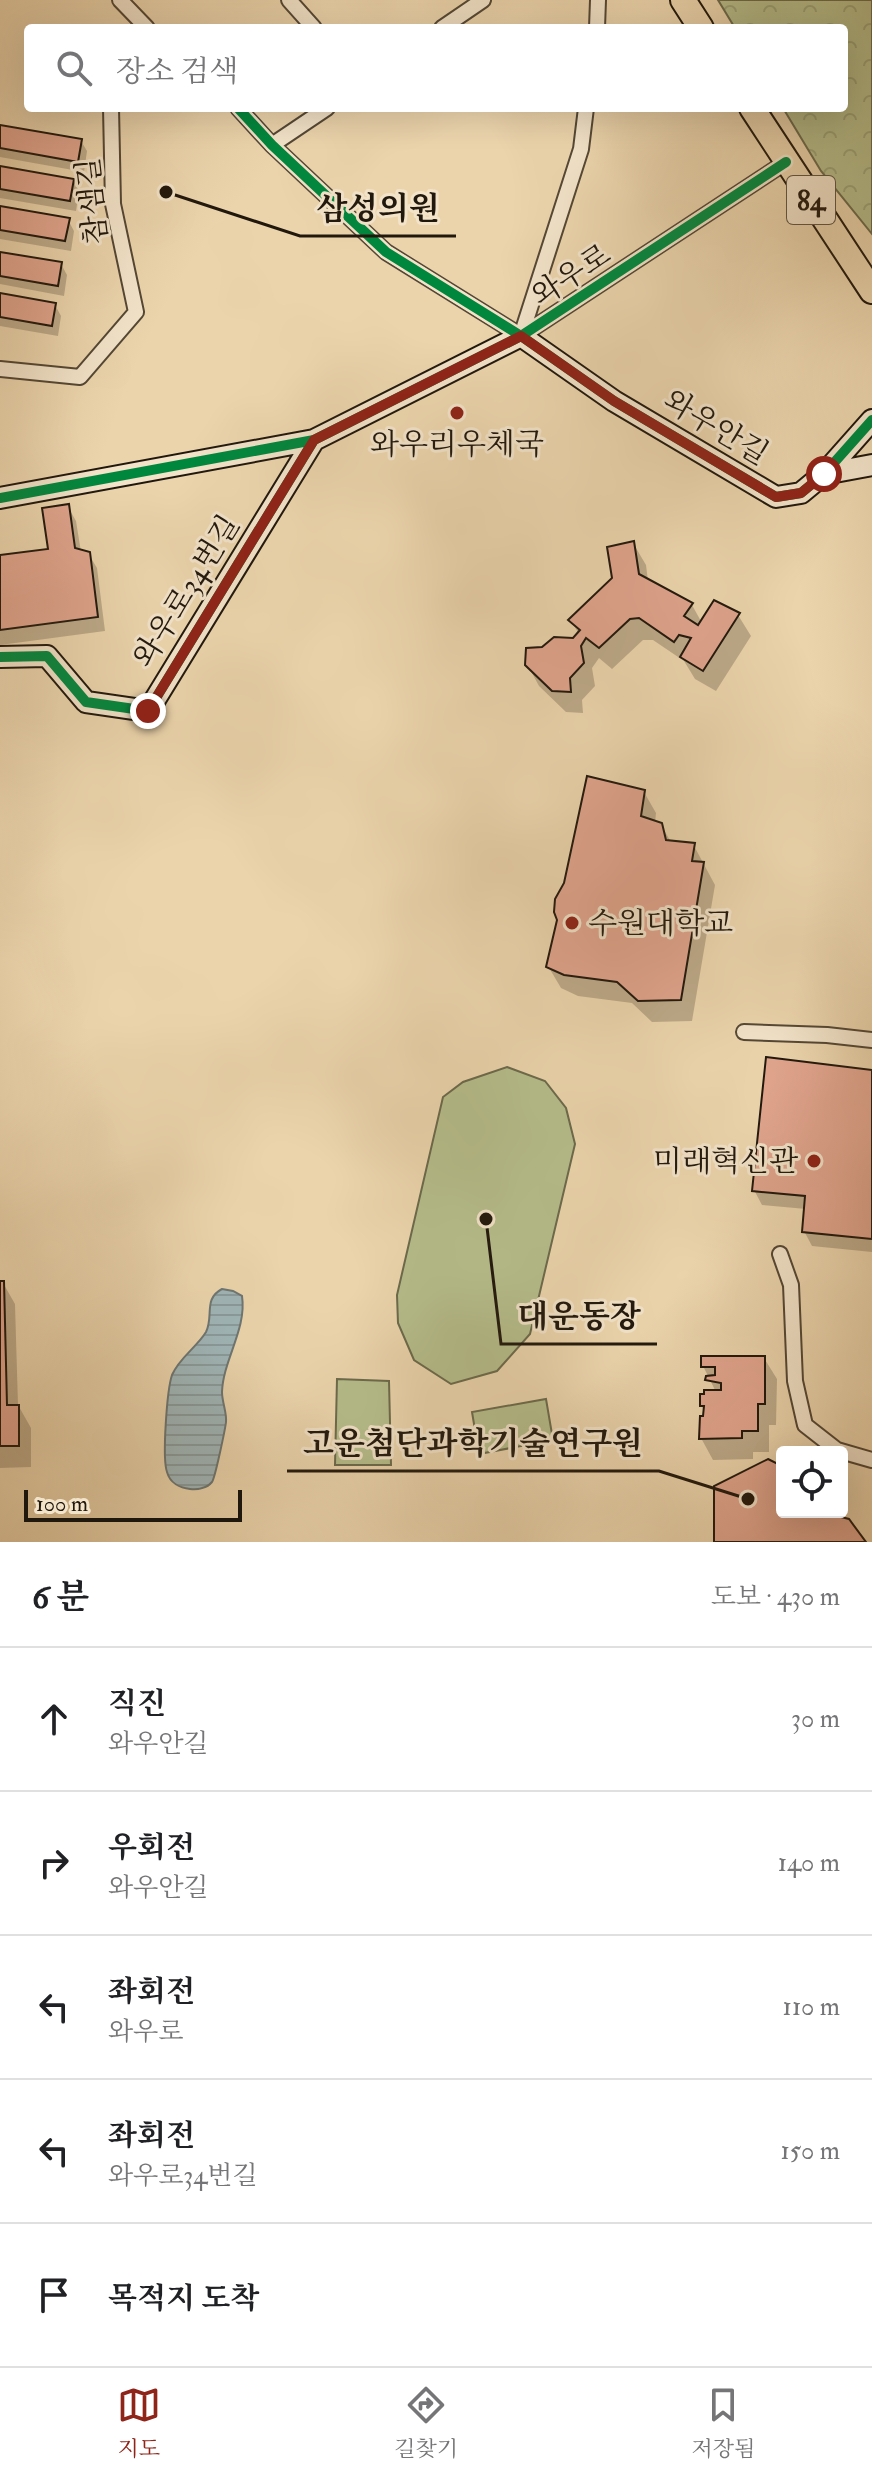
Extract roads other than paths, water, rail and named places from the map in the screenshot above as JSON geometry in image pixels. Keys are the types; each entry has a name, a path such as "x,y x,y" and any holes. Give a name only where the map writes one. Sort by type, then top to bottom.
{"main road":[{"path":"683,0 698,24"},
{"name":"84","path":"755,112 872,291"}],"street":[{"path":"120,0 143,24"},
{"path":"289,0 310,24"},
{"path":"448,24 483,0"},
{"path":"597,24 598,0"},
{"name":"참샘길","path":"0,369 80,377 136,312 113,204 111,112"},
{"name":"와우안길","path":"242,112 272,145 386,252 521,336 614,401 776,497 801,493 824,474 872,420"},
{"path":"272,145 321,112"},
{"path":"521,336 581,149 586,112"},
{"name":"와우로","path":"0,498 314,440 521,336 786,162"},
{"name":"와우로34번길","path":"0,657 47,656 86,702 148,711 314,440"},
{"path":"824,474 872,465"},
{"path":"744,1032 872,1040"},
{"path":"780,1254 791,1285 795,1381 805,1425 837,1450 872,1460"}],"place":[{"name":"삼성의원","path":"166,192"},
{"name":"와우리우체국","path":"457,413"},
{"name":"수원대학교","path":"572,923"},
{"name":"미래혁신관","path":"814,1161"},
{"name":"대운동장","path":"486,1219"},
{"name":"고운첨단과학기술연구원","path":"748,1499"}]}
